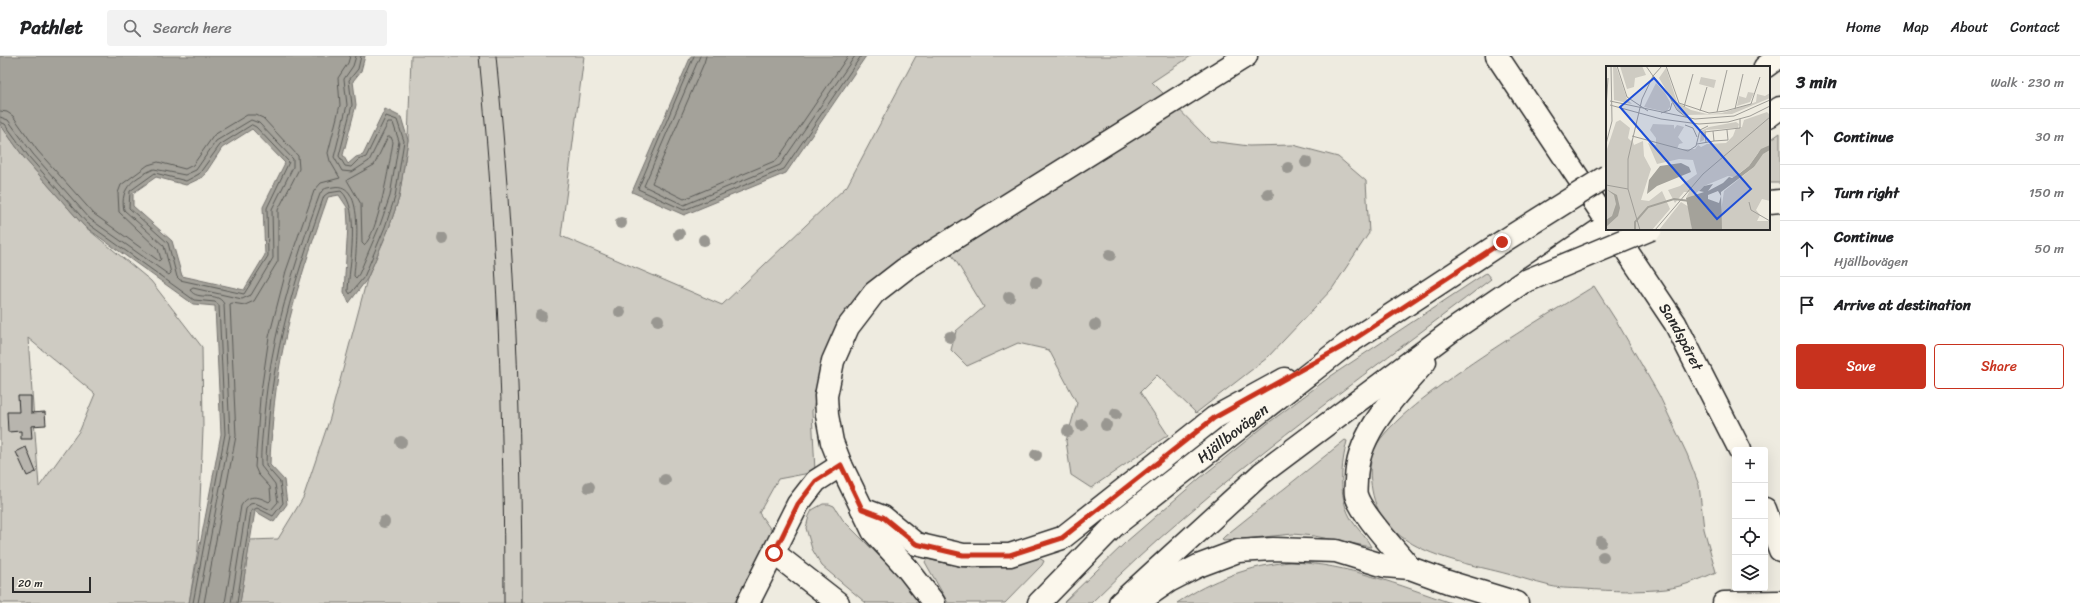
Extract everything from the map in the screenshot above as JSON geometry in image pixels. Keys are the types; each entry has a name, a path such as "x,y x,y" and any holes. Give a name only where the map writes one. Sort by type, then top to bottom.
{"main road":[{"path":"934,603 906,567 873,531 841,465 832,442 827,416 826,396 833,361 848,327 874,293 911,265 1246,56"},
{"path":"1497,56 1606,220"},
{"path":"1766,66 1780,56"},
{"path":"1770,115 1780,108"},
{"name":"Hjällbovägen","path":"1039,603 1114,526 1347,344 1502,242 1606,177"},
{"path":"1770,202 1780,200"},
{"path":"1120,603 1262,473 1454,329 1606,227"},
{"name":"Sandspåret","path":"1613,230 1675,323 1738,447"},
{"path":"1526,281 1649,230"},
{"path":"1410,568 1372,522 1356,495 1359,454 1385,409 1454,329"},
{"path":"862,509 883,517 916,544 963,555 1010,555 1062,538 1214,418 1347,344"},
{"path":"748,603 798,504 816,481 841,465"},
{"path":"1768,517 1780,550"},
{"path":"1136,603 1169,581 1198,566 1238,551 1273,549 1336,551 1385,566 1410,568 1448,582 1517,603"},
{"path":"774,553 838,603"},
{"path":"1724,603 1780,602"}],"shaded area":[{"path":"411,56 584,56 561,236 722,305 847,186 916,56 1191,56 1152,82 1210,141 1249,146 1293,145 1338,157 1366,181 1369,233 1332,289 1267,358 1196,413 1157,375 1140,392 1168,435 1091,488 1071,475 1066,441 1077,403 1049,350 1018,343 967,366 951,350 956,331 984,307 946,245 880,289 825,370 812,411 815,472 778,479 759,513 774,534 762,563 734,603 240,603 250,540 278,539 303,498 330,418 367,279 389,228 399,198 408,140"},
{"path":"0,124 25,159 84,226 151,281 202,347 203,429 198,549 189,603 0,603","holes":["28,338 95,394 80,430 39,487"]},
{"path":"1780,133 1780,183 1770,183 1770,140"},
{"path":"1486,273 1491,279 1337,395 1235,475 1185,516 1091,603 1063,603 1126,542 1200,478 1267,424 1331,376"},
{"path":"1594,286 1617,322 1659,395 1687,454 1699,485 1704,529 1716,572 1704,578 1666,589 1626,591 1559,588 1441,556 1422,549 1404,539 1389,526 1378,510 1372,490 1370,471 1373,452 1385,433 1408,411 1472,363"},
{"path":"1345,440 1347,441 1343,460 1342,490 1346,508 1350,517 1371,547 1314,536 1293,534 1223,541 1222,539 1225,536"},
{"path":"823,504 834,506 843,520 902,579 920,603 866,603 822,566 812,549 806,528 812,510"},
{"path":"1039,558 1044,561 1042,565 1005,603 948,603 925,562 927,559 956,566 974,568 1016,565"},
{"path":"1291,562 1353,571 1451,603 1177,603 1204,587 1232,575 1261,566"}],"water":[{"path":"0,56 365,56 361,71 353,81 356,105 343,155 348,164 356,157 363,155 385,109 401,117 408,140 399,198 389,228 367,279 349,303 344,292 348,225 347,207 339,195 328,197 309,251 293,305 281,359 273,417 270,465 284,480 287,504 274,522 255,511 240,603 189,603 221,434 215,306 193,304 84,226 25,159 0,124","holes":["252,129 285,163 263,207 265,255 244,290 182,276 172,241 133,206 133,193 156,177 186,185 203,177 222,148"]},
{"path":"691,56 866,56 786,173 684,215 632,192"}],"building":[{"path":"18,396 31,396 31,413 45,412 46,425 31,426 32,439 21,439 21,431 8,432 7,412 19,412"},
{"path":"26,447 36,472 27,476 16,452"}],"tram line":[{"path":"479,56 495,261 503,466 504,603"},
{"path":"496,56 508,193 516,330 519,398 522,603"}],"route":[{"path":"774,553 798,504 816,481 841,465 862,509 883,517 916,544 963,555 1010,555 1062,538 1214,418 1347,344 1502,242"}]}
